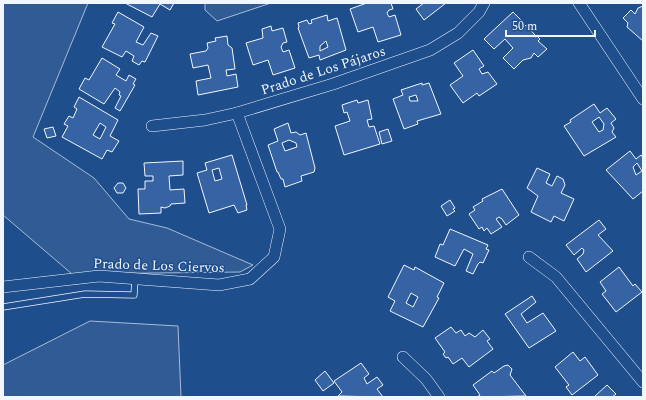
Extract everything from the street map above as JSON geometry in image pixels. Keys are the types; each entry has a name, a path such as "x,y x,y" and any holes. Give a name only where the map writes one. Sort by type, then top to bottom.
{"street":[{"name":"Prado de Los Pájaros","path":"152,126 205,120 237,113 333,84 430,50 458,34 479,12 484,3"},
{"path":"579,3 643,99"},
{"name":"Prado de Los Ciervos","path":"3,287 99,276 219,285 250,280 274,257 280,229 237,113"},
{"path":"529,257 556,277 643,382"},
{"path":"403,357 426,379 439,397"}],"lane":[{"path":"3,307 85,294 134,295 136,279"}],"shaded area":[{"path":"3,3 88,3 33,137 94,178 129,219 167,228 253,265 240,272 72,274 3,215"},
{"path":"205,3 271,3 217,21 205,10"},
{"path":"90,321 178,326 181,397 3,397 3,365"}],"building":[{"path":"125,3 174,3 170,10 160,4 152,17"},
{"path":"367,3 391,3 393,9 389,10 387,13 389,17 395,15 401,35 378,42 373,27 358,32 350,9"},
{"path":"424,3 446,3 424,20 416,9"},
{"path":"643,6 643,41 627,27 628,23 623,18 631,10 635,14 638,8"},
{"path":"118,12 144,27 136,42 143,45 151,33 158,36 145,62 142,61 139,65 132,61 134,56 126,51 122,57 102,47 115,24 112,23"},
{"path":"513,12 522,21 516,27 520,31 526,25 535,37 537,36 540,39 538,41 547,49 538,57 534,53 531,58 523,60 514,69 503,58 513,48 505,39 494,49 484,39"},
{"path":"327,15 328,21 337,18 346,50 320,60 319,55 309,58 298,28 298,23 307,20 309,24 312,23 311,20","holes":["326,41 328,47 320,51 320,46"]},
{"path":"271,26 272,31 283,28 287,42 283,43 281,47 283,52 289,50 295,68 273,75 268,60 253,65 246,43 263,38 262,29"},
{"path":"227,36 228,45 232,48 235,69 226,70 227,76 236,74 238,87 198,95 196,81 211,78 208,65 193,68 190,54 206,51 208,48 207,43 216,41 215,38"},
{"path":"473,50 484,66 479,69 482,74 488,72 497,84 479,96 477,93 463,103 450,85 463,76 454,63"},
{"path":"102,58 120,69 116,75 126,81 129,75 136,79 133,84 135,85 120,111 115,108 121,96 119,95 120,92 115,88 104,104 79,89 85,78 89,80"},
{"path":"422,83 422,85 429,83 441,114 417,121 418,124 404,129 393,99 403,95 401,90","holes":["416,95 418,101 410,101 409,97"]},
{"path":"79,97 118,120 110,136 119,141 112,152 107,150 102,159 62,137 68,126 64,124 69,116 73,118 77,109 74,107","holes":["100,123 106,127 100,139 93,135"]},
{"path":"357,100 358,103 368,100 372,119 367,120 369,127 374,126 380,144 344,155 335,126 350,121 347,112 344,113 342,105"},
{"path":"594,104 600,113 607,108 616,119 611,123 614,128 612,132 616,137 584,156 564,126 571,122 570,120","holes":["599,117 604,124 603,130 599,132 592,122"]},
{"path":"288,123 291,133 296,132 300,135 306,133 315,168 314,172 301,176 302,181 285,187 283,179 281,179 277,172 268,145 278,141 274,129","holes":["289,140 296,143 297,147 285,151 282,143"]},
{"path":"53,127 56,136 47,138 44,129"},
{"path":"388,129 392,141 382,144 379,132"},
{"path":"630,151 636,159 641,155 643,158 643,191 633,199 606,170","holes":["637,163 642,171 636,175 633,167"]},
{"path":"232,155 247,205 247,210 238,213 234,205 209,213 197,173 207,170 205,163","holes":["219,168 222,179 215,181 212,170"]},
{"path":"183,161 183,175 169,176 170,190 184,189 185,203 171,204 165,208 161,207 161,213 139,214 138,189 145,189 145,181 153,181 153,176 145,176 144,163"},
{"path":"537,168 550,174 546,183 552,186 557,176 563,179 565,185 561,193 574,199 564,221 554,216 551,222 531,212 538,196 527,188"},
{"path":"118,183 123,183 126,188 123,193 117,193 114,188"},
{"path":"502,189 519,215 506,225 499,217 496,219 502,227 491,234 487,228 484,231 482,227 479,229 469,214 475,210 473,207 483,201 482,199"},
{"path":"450,200 455,208 453,209 455,211 447,216 441,206"},
{"path":"599,220 606,229 598,235 613,251 586,272 577,259 583,254 584,250 582,248 574,255 566,245"},
{"path":"450,229 488,245 486,249 489,250 483,263 480,262 478,264 473,274 466,271 473,254 464,249 455,266 435,257 440,244 443,245"},
{"path":"404,265 414,270 415,267 444,283 437,297 439,298 423,327 390,311 395,301 388,297","holes":["411,293 418,297 413,307 406,303"]},
{"path":"619,267 633,286 635,284 642,292 616,312 602,294 606,291 600,282"},
{"path":"532,296 536,302 521,314 527,323 543,313 556,331 529,348 505,314"},
{"path":"451,327 456,333 461,330 465,336 469,333 475,337 483,330 490,339 487,341 493,349 469,367 462,358 453,364 448,357 446,358 443,354 445,352 435,338"},
{"path":"573,352 580,361 585,357 598,375 572,395 566,387 569,385 555,367"},
{"path":"361,363 369,374 364,378 367,384 377,377 383,385 377,389 383,397 338,396 342,392 334,381"},
{"path":"508,365 512,369 510,375 526,396 477,397 480,395 473,385 492,371 494,373"},
{"path":"325,371 334,383 323,391 315,380"},
{"path":"607,385 616,394 612,397 594,397"}]}
